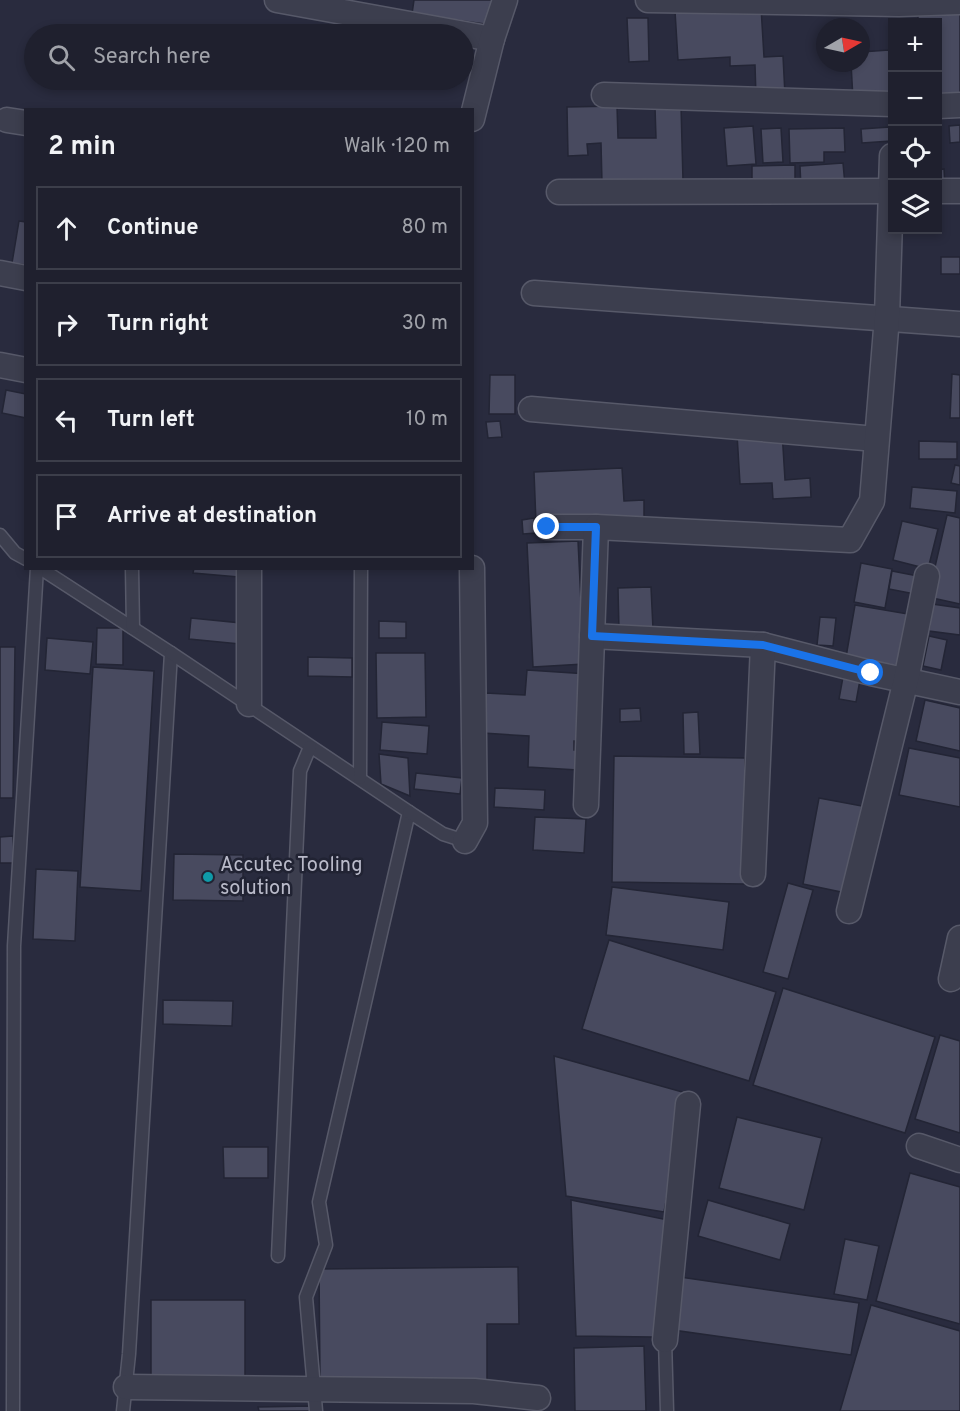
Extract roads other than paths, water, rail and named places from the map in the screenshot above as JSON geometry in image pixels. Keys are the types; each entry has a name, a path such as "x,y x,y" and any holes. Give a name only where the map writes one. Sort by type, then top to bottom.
{"street":[{"path":"277,0 409,24"},
{"path":"474,111 492,39 505,0"},
{"path":"648,0 899,9 960,2"},
{"path":"474,36 492,39"},
{"path":"604,95 888,104"},
{"path":"942,106 960,105"},
{"path":"559,192 888,191"},
{"path":"942,191 960,191"},
{"path":"547,527 596,527 850,540 872,501 887,317 890,234"},
{"path":"534,293 960,324"},
{"path":"0,365 24,370"},
{"path":"531,409 876,439"},
{"path":"586,805 596,527"},
{"path":"249,570 249,704"},
{"path":"465,841 475,823 472,570"},
{"path":"849,911 906,681 927,576"},
{"path":"592,636 763,645 906,681 960,692"},
{"path":"753,874 763,645"},
{"path":"951,979 960,938"},
{"path":"665,1340 688,1104"},
{"path":"919,1146 960,1160"},
{"path":"126,1387 315,1400 474,1391 538,1398"}],"lane":[{"path":"0,535 15,553 24,558"},
{"path":"13,1411 14,946 39,570"},
{"path":"42,570 249,704 443,834 465,841"},
{"path":"132,570 133,628"},
{"path":"360,778 361,570"},
{"path":"123,1411 171,653"},
{"path":"278,1256 300,771 310,747"},
{"path":"315,1400 306,1298 326,1245 319,1202 409,812"},
{"path":"665,1340 667,1411"}],"place":[{"name":"Accutec Tooling solution","path":"208,877"}]}
